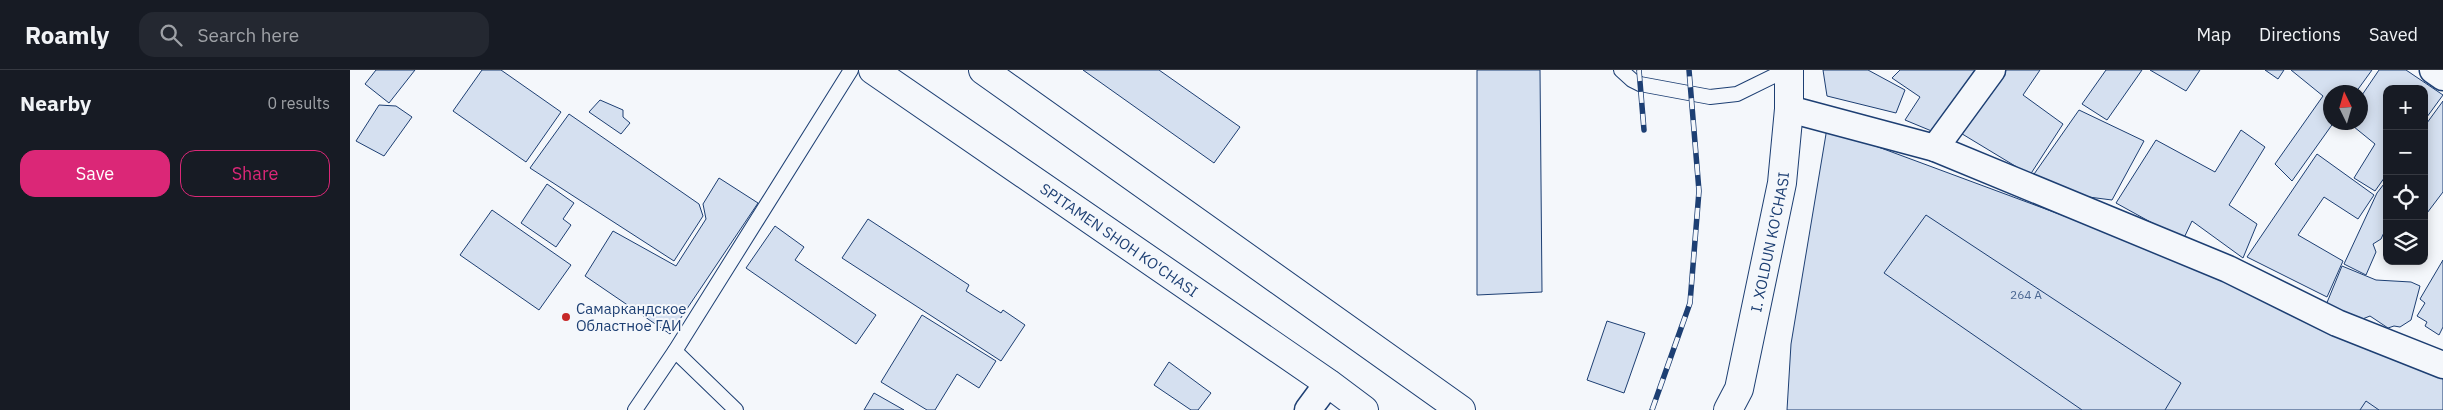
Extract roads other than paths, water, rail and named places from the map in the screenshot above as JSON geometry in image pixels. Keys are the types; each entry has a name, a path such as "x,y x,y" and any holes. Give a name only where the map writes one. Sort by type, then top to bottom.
{"main road":[{"name":"SPITAMEN SHOH KO'CHASI","path":"872,70 1328,382 1364,410"},
{"name":"I. XOLDUN KO'CHASI","path":"1728,410 1739,388 1782,183 1789,109 1788,70"},
{"path":"995,74 1461,410"}],"street":[{"path":"1935,148 1992,70"},
{"path":"2433,70 2443,77"},
{"path":"1789,109 1935,148 2228,269 2337,323 2443,365"},
{"path":"1308,410 1328,382"}],"lane":[{"path":"636,409 675,351 851,70"},
{"path":"1621,70 1632,80 1640,84 1710,97 1737,94 1788,70"},
{"path":"675,351 736,410"}],"railway":[{"path":"1639,70 1644,130"},
{"path":"1652,410 1690,303 1699,191 1689,70"}],"place":[{"name":"Самаркандское Областное ГАИ","path":"566,317"}]}
